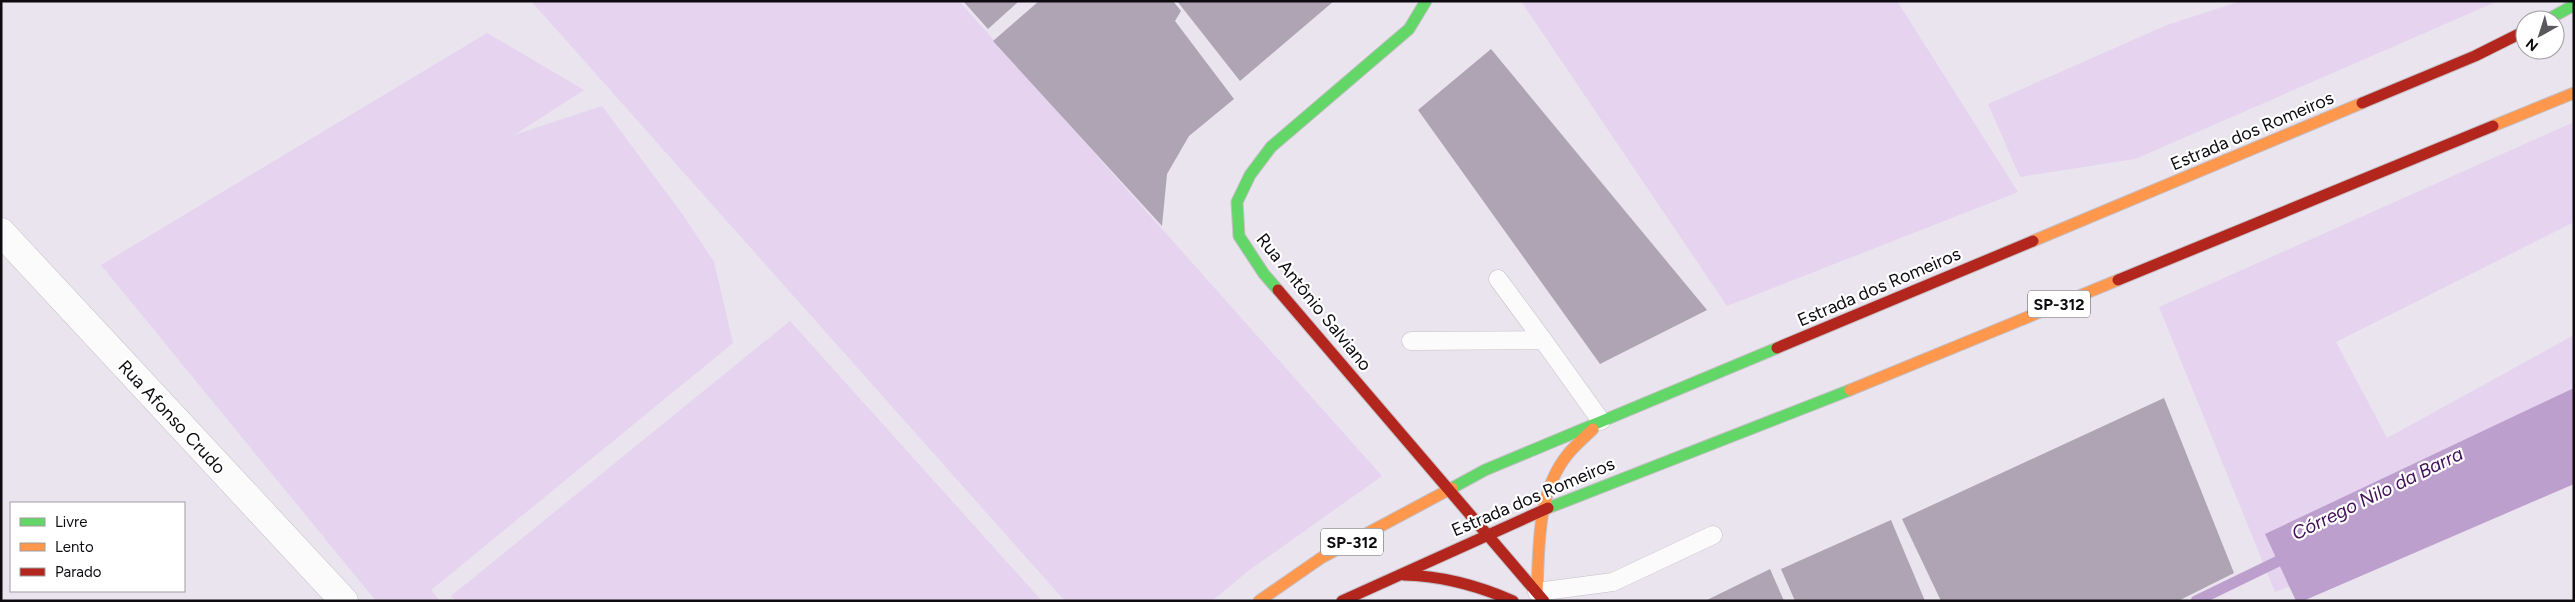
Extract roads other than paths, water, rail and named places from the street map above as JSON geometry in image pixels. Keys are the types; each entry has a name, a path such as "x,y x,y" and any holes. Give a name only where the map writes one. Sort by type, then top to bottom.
{"main road":[{"name":"Rua Antônio Salviano","path":"1426,1 1408,29 1271,147 1250,175 1237,202 1239,236 1264,274 1541,596"},
{"name":"Estrada dos Romeiros","path":"1259,601 1322,558 1486,470 2456,64 2515,36"},
{"name":"Estrada dos Romeiros","path":"1342,601 1395,575 1542,510 1829,399 2574,93"},
{"path":"1541,596 1542,510 1556,475 1567,455 1600,421"},
{"path":"1395,575 1436,575 1472,583 1513,601"}],"street":[{"name":"Rua Afonso Crudo","path":"1,232 344,601"}],"lane":[{"path":"1498,279 1600,421"},
{"path":"1411,341 1543,340"},
{"path":"1541,596 1613,582 1713,535"}],"water":[{"path":"2574,388 2574,484 2303,601 2296,601 2265,534"}],"waterway":[{"name":"Córrego Nilo da Barra","path":"2196,601 2291,555"}]}
